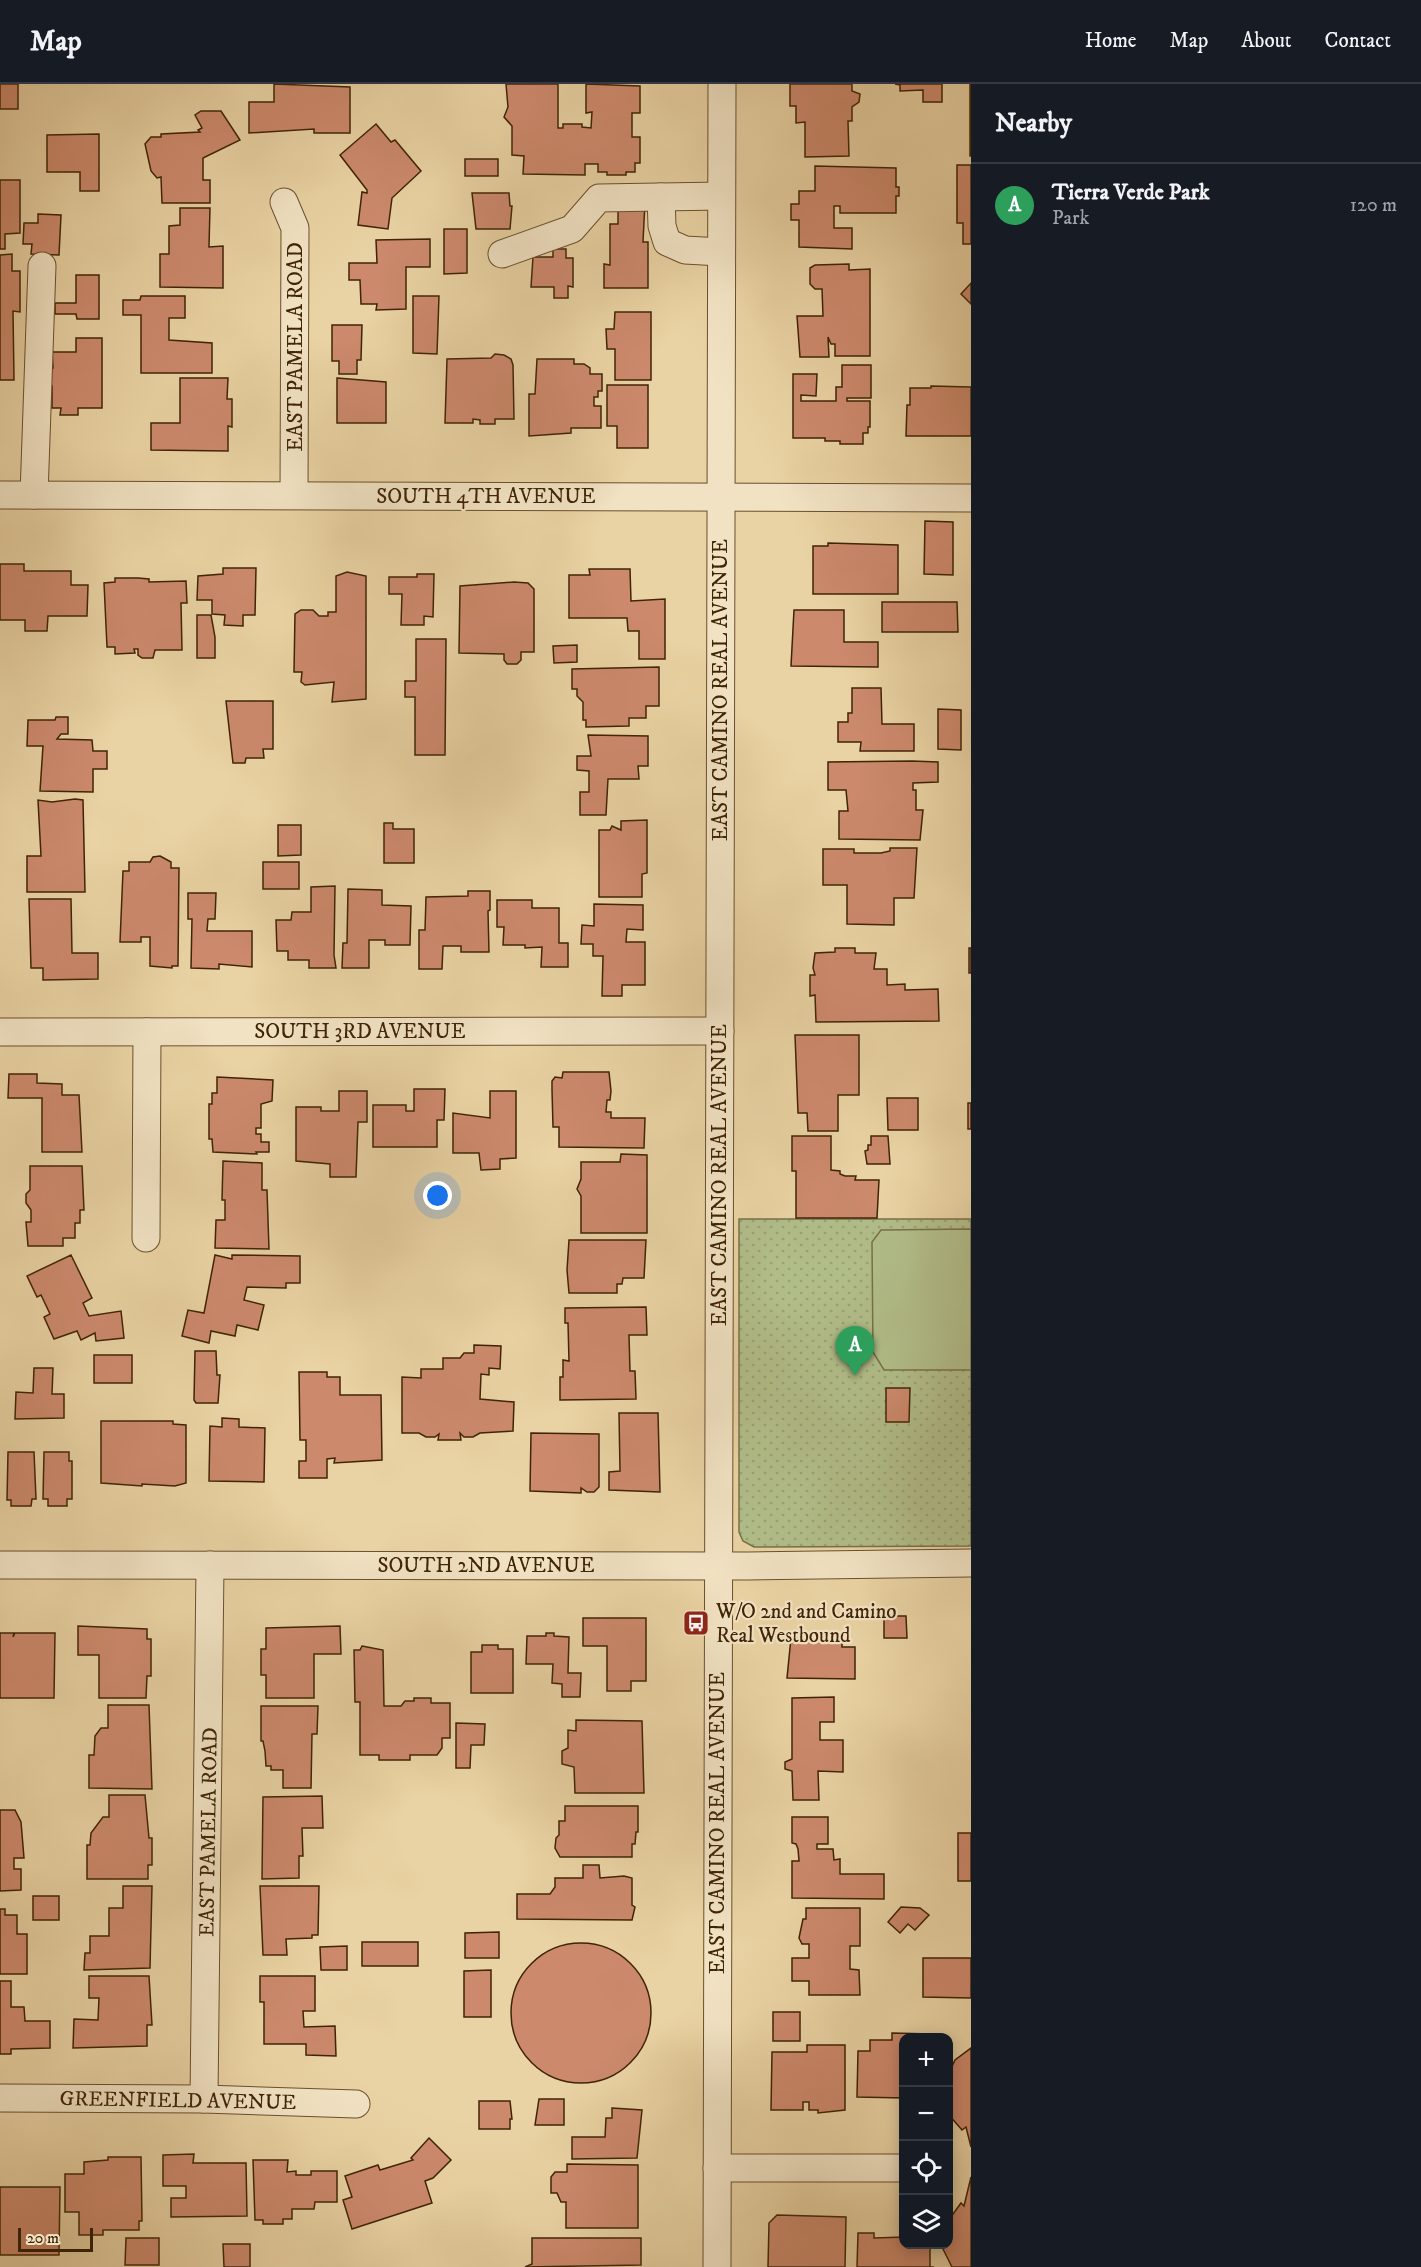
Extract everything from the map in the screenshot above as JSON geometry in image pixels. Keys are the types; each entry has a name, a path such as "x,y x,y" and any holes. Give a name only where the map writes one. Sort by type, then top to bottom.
{"street":[{"name":"EAST CAMINO REAL AVENUE","path":"717,2267 722,84"},
{"path":"502,254 572,228 599,198 721,196"},
{"path":"661,197 662,226 667,242 685,250 721,252"},
{"name":"EAST PAMELA ROAD","path":"284,202 295,228 294,495"},
{"path":"34,495 42,266"},
{"name":"SOUTH 4TH AVENUE","path":"0,495 971,498"},
{"name":"SOUTH 3RD AVENUE","path":"0,1032 720,1031"},
{"path":"146,1238 147,1032"},
{"name":"SOUTH 2ND AVENUE","path":"0,1565 717,1566 971,1563"},
{"name":"EAST PAMELA ROAD","path":"204,2099 210,1565"},
{"name":"GREENFIELD AVENUE","path":"0,2098 204,2099 356,2104"},
{"path":"717,2168 899,2168"}],"green space":[{"path":"739,1219 971,1219 971,1546 754,1547 743,1541 739,1532"},
{"path":"971,1229 971,1370 884,1370 873,1352 872,1242 881,1230"}],"building":[{"path":"0,84 18,84 18,109 0,109"},
{"path":"274,84 350,87 350,133 314,133 314,129 249,133 249,102 274,102"},
{"path":"506,84 558,84 558,128 563,128 563,124 582,124 582,127 591,128 592,112 586,113 586,84 640,86 640,113 632,113 632,137 640,137 640,163 635,163 635,172 626,172 626,175 607,175 607,172 598,172 598,164 585,164 585,175 523,174 524,156 512,155 512,126 504,117 508,107"},
{"path":"790,84 852,84 852,91 860,94 859,102 852,107 852,121 848,121 849,156 805,157 805,122 796,123 796,106 790,106"},
{"path":"895,84 942,84 942,102 923,102 923,90 900,91 900,85"},
{"path":"971,84 971,156 970,156"},
{"path":"201,111 221,111 240,140 203,158 203,180 210,180 210,203 162,203 161,177 157,178 151,171 145,144 151,137 161,137 161,134 200,132 198,130 202,128 195,115"},
{"path":"376,124 391,142 395,140 421,171 392,198 388,229 358,225 362,192 367,193 367,190 340,155"},
{"path":"99,134 99,191 80,191 80,172 47,172 47,135"},
{"path":"465,159 498,159 498,176 465,176"},
{"path":"957,165 971,165 971,244 963,244 963,223 957,223"},
{"path":"815,166 896,168 896,187 899,187 899,196 896,196 896,213 840,213 840,206 834,206 834,228 852,228 852,249 799,247 799,220 791,220 791,204 799,204 799,191 815,191"},
{"path":"0,180 20,180 20,233 5,234 5,249 0,249"},
{"path":"472,193 509,193 510,206 512,206 510,229 476,229"},
{"path":"618,202 645,202 643,242 648,242 648,288 604,288 604,264 610,265 610,224 618,224"},
{"path":"180,208 210,208 209,247 223,246 223,288 160,287 160,254 169,254 169,226 180,225"},
{"path":"38,214 61,215 59,255 31,254 32,244 23,244 24,223 38,223"},
{"path":"444,229 467,229 467,273 444,274"},
{"path":"430,239 430,267 406,267 406,309 376,310 377,304 361,304 360,280 349,280 349,263 377,263 376,240"},
{"path":"553,249 566,249 566,258 573,258 573,287 568,286 568,298 554,298 554,287 531,287 533,257 553,257"},
{"path":"12,254 12,271 20,271 20,312 13,311 14,380 0,380 0,255"},
{"path":"849,264 849,270 870,269 870,356 835,356 835,344 831,344 828,337 829,357 800,357 797,316 823,316 822,289 815,289 810,284 810,268 815,265"},
{"path":"76,275 99,275 99,319 77,319 76,314 55,314 55,303 76,303"},
{"path":"971,283 971,304 961,294"},
{"path":"141,296 185,296 185,318 169,318 169,340 212,343 212,373 141,373 141,315 123,315 123,300 140,300"},
{"path":"413,296 439,296 437,354 413,353"},
{"path":"615,312 651,312 651,380 615,380 615,349 607,349 606,329 614,329"},
{"path":"332,325 362,325 361,360 357,360 357,374 339,374 339,361 332,361"},
{"path":"76,338 102,338 102,408 78,408 78,415 60,415 61,408 52,408 52,386 47,386 47,368 53,368 52,352 76,352"},
{"path":"495,354 511,359 513,365 514,419 495,419 495,424 480,424 480,420 473,419 473,423 445,423 447,359 491,358"},
{"path":"537,359 574,359 574,364 584,364 590,368 590,374 602,374 602,391 598,391 598,397 594,397 594,406 601,406 601,428 571,428 571,433 529,436 529,394 535,394"},
{"path":"842,365 871,365 871,398 847,398 847,401 870,401 870,427 868,427 868,433 863,433 863,444 840,444 840,441 825,441 825,438 793,438 793,374 817,374 816,396 801,395 801,401 836,401 836,387 842,387"},
{"path":"180,378 228,378 227,399 232,399 232,427 228,426 228,451 151,450 151,423 180,423"},
{"path":"337,378 386,382 386,423 337,423"},
{"path":"607,385 648,385 648,448 617,448 617,426 607,426"},
{"path":"931,386 971,387 971,436 906,436 910,388 931,388"},
{"path":"925,521 953,522 953,575 924,574"},
{"path":"828,543 898,545 898,594 813,594 813,546 828,546"},
{"path":"0,564 24,564 24,571 71,571 71,585 88,585 87,616 48,616 47,631 25,631 25,620 0,620"},
{"path":"223,568 256,568 255,615 243,615 243,626 224,625 225,615 212,614 212,600 197,600 198,576 223,574"},
{"path":"589,569 630,569 631,601 665,599 665,659 639,659 639,631 628,631 627,618 569,618 569,575 590,575"},
{"path":"347,572 366,576 366,699 332,702 334,682 305,685 301,682 302,672 294,672 295,614 301,610 313,610 319,616 328,616 328,612 336,612 336,576"},
{"path":"417,574 434,574 433,617 424,616 424,625 401,625 402,594 389,594 389,577 417,577"},
{"path":"115,578 149,579 149,582 186,581 187,603 181,603 182,650 155,650 153,658 142,658 138,655 138,649 134,649 135,653 115,654 115,647 107,647 104,583 115,582"},
{"path":"528,583 534,589 534,652 521,652 521,660 517,664 507,664 504,654 459,653 460,586"},
{"path":"882,602 957,602 958,632 882,632"},
{"path":"794,610 844,610 844,642 878,642 878,667 791,666"},
{"path":"197,615 211,615 215,637 215,658 197,658"},
{"path":"416,639 446,639 445,755 415,755 415,697 405,697 405,681 416,681"},
{"path":"577,645 577,662 554,663 553,646"},
{"path":"659,667 659,706 646,706 646,718 629,718 629,726 586,727 586,720 583,720 583,702 577,696 577,689 572,689 572,669"},
{"path":"852,688 881,688 882,724 914,724 914,751 860,751 861,742 838,742 838,722 848,722 848,713 852,713"},
{"path":"226,701 273,701 273,749 263,749 264,758 246,758 245,763 233,763"},
{"path":"938,709 961,710 961,750 938,749"},
{"path":"56,717 68,717 68,734 61,734 57,739 92,740 93,751 107,751 107,769 93,769 93,792 40,791 43,746 27,746 28,720 55,720"},
{"path":"588,735 648,736 648,766 638,766 639,779 608,779 606,815 580,815 580,792 589,792 589,771 577,770 577,756 591,756"},
{"path":"828,762 938,762 938,782 913,783 913,790 916,790 916,810 923,810 920,840 839,839 839,811 848,811 846,790 828,790"},
{"path":"38,800 52,802 83,800 85,892 27,892 27,856 41,856"},
{"path":"647,820 647,873 642,874 642,897 599,897 599,830 610,830 612,826 621,830 621,821"},
{"path":"384,823 393,823 393,829 414,829 414,863 384,863"},
{"path":"278,825 301,825 301,855 278,856"},
{"path":"890,848 917,848 914,898 894,898 894,925 847,924 847,885 823,885 823,849 854,849 854,853 881,853 890,851"},
{"path":"160,856 171,862 171,868 179,868 178,966 172,966 172,968 150,966 150,937 141,937 141,942 120,942 123,871 129,871 129,862 150,862 153,857"},
{"path":"263,862 299,862 299,889 263,889"},
{"path":"335,886 334,955 336,968 309,968 309,960 288,960 288,951 277,951 276,920 291,920 292,912 311,912 311,887"},
{"path":"348,889 382,890 382,905 411,906 410,945 385,945 385,940 369,940 369,968 342,968 343,943 347,943"},
{"path":"468,891 490,891 489,952 461,952 461,946 443,946 442,969 419,969 419,930 425,930 426,897 468,896"},
{"path":"188,893 216,893 215,919 208,919 207,931 252,931 252,967 219,964 219,969 191,968 192,919 188,919"},
{"path":"29,899 71,899 72,953 98,953 98,979 43,980 43,968 31,968"},
{"path":"497,900 532,900 532,908 559,908 559,943 568,943 568,967 541,967 542,947 525,948 525,945 503,945 504,927 497,927"},
{"path":"594,904 643,905 643,930 627,929 626,942 645,942 645,985 622,985 622,996 602,996 603,956 593,956 593,944 581,944 582,925 594,926"},
{"path":"835,948 855,948 855,953 876,953 874,969 887,969 887,985 905,984 905,990 938,989 939,1021 816,1022 815,995 810,996 810,975 815,975 813,968 815,953 835,952"},
{"path":"969,948 971,948 971,973 969,973"},
{"path":"795,1035 859,1035 859,1095 838,1095 838,1131 808,1131 807,1113 798,1113"},
{"path":"563,1072 609,1072 611,1091 610,1100 607,1100 606,1112 611,1112 611,1118 645,1118 644,1148 559,1147 559,1127 553,1127 552,1081 555,1077 562,1078"},
{"path":"9,1074 37,1074 37,1083 62,1084 62,1095 79,1095 82,1152 42,1152 42,1098 8,1098"},
{"path":"217,1077 273,1080 272,1101 261,1104 261,1128 256,1128 256,1134 261,1134 261,1142 269,1142 269,1152 256,1152 257,1154 213,1152 212,1139 209,1139 209,1104 212,1104 212,1093 217,1093"},
{"path":"414,1089 445,1089 444,1120 437,1120 437,1147 373,1147 373,1105 406,1105 406,1111 414,1111"},
{"path":"339,1091 367,1091 367,1122 358,1122 356,1177 330,1177 330,1164 296,1161 296,1107 321,1107 321,1111 339,1111"},
{"path":"490,1091 516,1091 516,1158 500,1159 500,1169 481,1170 479,1153 453,1153 453,1113 490,1118"},
{"path":"887,1098 918,1098 918,1130 888,1130"},
{"path":"968,1103 971,1103 971,1129 968,1129"},
{"path":"792,1136 831,1136 831,1170 840,1171 840,1174 845,1176 856,1176 855,1180 879,1180 877,1218 796,1218 796,1171 792,1171"},
{"path":"871,1136 888,1136 890,1164 867,1164 865,1151 868,1150 868,1145 871,1145"},
{"path":"621,1154 647,1155 647,1233 581,1233 581,1196 577,1189 581,1179 581,1162 620,1162"},
{"path":"223,1161 262,1163 262,1190 267,1190 269,1249 215,1248 216,1220 225,1220 225,1200 222,1200"},
{"path":"30,1166 82,1166 84,1210 80,1210 80,1223 75,1223 75,1238 63,1238 63,1246 28,1246 26,1222 31,1222 31,1210 26,1203 26,1194 30,1190"},
{"path":"569,1240 646,1240 644,1278 623,1278 622,1284 617,1284 617,1293 569,1293 567,1270"},
{"path":"71,1255 92,1298 83,1303 89,1316 121,1311 124,1338 96,1341 95,1333 81,1340 77,1331 54,1339 44,1317 50,1314 41,1295 37,1297 27,1276"},
{"path":"215,1255 232,1259 232,1255 300,1256 300,1283 286,1283 286,1288 247,1287 244,1300 264,1305 258,1330 237,1325 235,1336 211,1331 209,1343 182,1336 188,1310 204,1313"},
{"path":"646,1307 647,1335 629,1335 630,1371 635,1371 636,1399 560,1400 563,1360 569,1361 568,1323 565,1323 565,1308"},
{"path":"474,1345 501,1346 500,1369 489,1368 489,1375 481,1374 480,1399 514,1402 513,1431 480,1433 473,1437 464,1437 460,1433 461,1440 438,1440 439,1434 435,1437 426,1437 419,1433 402,1433 402,1377 421,1378 421,1369 443,1369 443,1358 460,1358 464,1353 474,1353"},
{"path":"195,1351 216,1351 217,1375 220,1375 218,1403 196,1403 194,1400"},
{"path":"94,1355 132,1355 132,1383 94,1383"},
{"path":"34,1368 53,1368 52,1394 64,1394 64,1418 15,1419 16,1392 33,1393"},
{"path":"299,1372 327,1372 327,1377 340,1377 340,1395 381,1395 382,1460 334,1463 335,1458 327,1459 327,1478 299,1478 299,1461 306,1461 306,1440 300,1440"},
{"path":"886,1388 910,1388 909,1422 886,1422"},
{"path":"619,1413 658,1413 660,1492 609,1490 609,1472 620,1471"},
{"path":"222,1418 239,1419 239,1427 265,1428 264,1482 209,1481 210,1426 222,1427"},
{"path":"101,1421 173,1421 173,1424 186,1425 186,1483 175,1486 142,1484 142,1486 101,1483"},
{"path":"531,1433 599,1434 599,1487 594,1492 587,1492 581,1488 581,1493 530,1491"},
{"path":"8,1452 34,1452 36,1499 32,1499 31,1506 11,1506 11,1500 7,1500"},
{"path":"44,1452 69,1452 69,1461 72,1461 72,1499 67,1499 67,1506 48,1506 48,1499 43,1499"},
{"path":"884,1616 906,1616 907,1638 884,1638"},
{"path":"583,1618 646,1618 646,1681 631,1681 631,1691 607,1691 607,1646 583,1646"},
{"path":"78,1626 147,1629 147,1639 151,1639 151,1676 147,1676 146,1698 99,1698 99,1655 78,1655"},
{"path":"340,1626 341,1654 314,1654 314,1698 266,1698 266,1675 261,1675 261,1649 266,1649 266,1628"},
{"path":"0,1633 14,1633 13,1637 15,1633 55,1633 54,1698 0,1698"},
{"path":"546,1633 569,1637 568,1673 581,1673 580,1697 562,1697 562,1684 552,1683 553,1664 526,1664 527,1636 546,1636"},
{"path":"815,1634 842,1634 842,1647 855,1647 855,1679 787,1678 791,1638 816,1638"},
{"path":"482,1645 498,1645 498,1649 513,1649 513,1693 471,1693 471,1652 482,1652"},
{"path":"362,1646 383,1650 384,1706 401,1706 405,1701 414,1701 414,1698 431,1698 431,1703 450,1703 450,1738 442,1738 442,1748 437,1755 410,1755 410,1760 379,1760 379,1755 360,1755 360,1702 355,1702 354,1650 360,1650"},
{"path":"834,1697 834,1722 820,1722 820,1740 843,1740 843,1772 818,1771 819,1800 793,1800 792,1771 785,1769 785,1762 792,1759 792,1698"},
{"path":"108,1705 149,1705 152,1789 89,1788 89,1755 94,1755 95,1736 101,1728 108,1728"},
{"path":"261,1706 318,1706 317,1734 312,1734 311,1788 283,1788 283,1770 271,1770 271,1766 266,1766 263,1741 261,1741"},
{"path":"576,1720 642,1721 644,1793 575,1793 574,1767 562,1764 562,1751 568,1748 568,1730 576,1731"},
{"path":"456,1723 485,1724 484,1745 471,1745 470,1768 456,1768"},
{"path":"109,1795 145,1795 149,1838 152,1838 152,1865 148,1865 148,1879 87,1879 87,1845 90,1845 91,1833 103,1817 109,1817"},
{"path":"322,1796 323,1828 302,1828 303,1856 299,1856 299,1878 262,1879 263,1797"},
{"path":"565,1806 638,1806 638,1832 636,1832 635,1844 632,1844 632,1857 560,1857 555,1848 556,1838 559,1835 559,1821 565,1821"},
{"path":"0,1810 15,1810 21,1822 24,1858 14,1858 14,1869 21,1869 21,1890 0,1891"},
{"path":"792,1817 828,1817 828,1844 817,1844 817,1849 833,1849 834,1860 840,1859 840,1874 884,1874 884,1899 792,1898 792,1861 799,1861 798,1849 796,1844 792,1843"},
{"path":"958,1833 971,1833 971,1881 958,1881"},
{"path":"583,1865 599,1865 600,1878 624,1876 632,1878 632,1905 635,1907 632,1920 517,1919 517,1894 550,1894 555,1887 555,1878 583,1878"},
{"path":"123,1886 152,1886 150,1968 84,1970 85,1953 90,1953 90,1936 109,1936 109,1908 123,1908"},
{"path":"260,1886 319,1886 318,1935 312,1935 312,1938 286,1939 287,1955 263,1955"},
{"path":"33,1896 59,1896 59,1920 33,1920"},
{"path":"901,1907 920,1908 929,1915 915,1930 908,1924 900,1933 888,1922"},
{"path":"806,1908 860,1908 860,1946 850,1946 850,1969 859,1970 860,1995 809,1995 809,1981 792,1981 792,1958 809,1958 809,1944 802,1944 799,1938 803,1919 806,1919"},
{"path":"0,1909 5,1909 5,1915 17,1915 17,1934 27,1934 27,1974 0,1974"},
{"path":"499,1932 499,1958 465,1958 465,1933"},
{"path":"362,1942 418,1942 418,1966 362,1966"},
{"path":"581,1943 608,1948 631,1963 646,1986 651,2013 646,2040 631,2063 608,2078 581,2083 554,2078 531,2063 516,2040 511,2013 516,1986 531,1963 554,1948"},
{"path":"347,1946 347,1970 321,1970 320,1947"},
{"path":"923,1958 971,1958 971,1998 923,1997"},
{"path":"491,1970 491,2017 464,2017 464,1971"},
{"path":"89,1976 149,1976 152,2025 147,2025 147,2046 73,2048 74,2019 98,2020 99,1998 89,1998"},
{"path":"260,1976 315,1976 315,2011 303,2011 304,2027 335,2026 336,2056 306,2055 306,2044 264,2044 264,2002 260,2002"},
{"path":"0,1981 11,1981 11,2007 24,2007 25,2021 50,2021 50,2048 11,2049 11,2054 0,2054"},
{"path":"773,2012 800,2012 800,2041 773,2041"},
{"path":"892,2033 899,2033 899,2098 857,2097 858,2051 870,2051 870,2040 892,2040"},
{"path":"807,2045 845,2045 845,2110 818,2113 818,2110 809,2110 809,2102 803,2102 803,2110 771,2110 772,2052 807,2052"},
{"path":"971,2048 971,2147 966,2127 962,2130 953,2120 953,2064 955,2060"},
{"path":"539,2099 564,2099 564,2125 535,2125"},
{"path":"479,2101 510,2101 512,2119 510,2119 510,2129 479,2129"},
{"path":"612,2108 642,2110 637,2158 572,2159 572,2137 605,2137 606,2118 612,2118"},
{"path":"429,2138 451,2160 433,2178 425,2181 432,2203 352,2229 343,2200 352,2197 345,2176 378,2165 380,2170 413,2160 411,2158"},
{"path":"194,2154 193,2163 246,2163 247,2216 171,2217 171,2198 186,2198 186,2186 163,2186 163,2155"},
{"path":"108,2157 141,2157 142,2221 139,2221 139,2230 103,2230 103,2235 79,2235 79,2212 65,2212 65,2174 84,2174 84,2162 108,2160"},
{"path":"253,2160 288,2160 287,2172 296,2171 296,2175 311,2175 311,2171 337,2171 337,2202 315,2202 314,2209 292,2209 292,2219 283,2219 283,2224 263,2224 263,2220 255,2220"},
{"path":"567,2164 638,2165 638,2228 566,2228 566,2202 561,2202 557,2193 551,2193 551,2177 555,2172 567,2172"},
{"path":"971,2177 971,2267 952,2267 943,2249 953,2249 953,2214 961,2203 964,2206"},
{"path":"0,2187 60,2187 59,2255 0,2255"},
{"path":"777,2215 846,2217 845,2267 768,2267 769,2223"},
{"path":"858,2233 874,2233 874,2238 899,2237 899,2249 930,2249 930,2267 857,2267"},
{"path":"126,2238 159,2238 159,2265 125,2265"},
{"path":"532,2238 641,2238 641,2265 525,2267 532,2264"},
{"path":"223,2244 250,2244 250,2267 224,2267"}],"place":[{"name":"Tierra Verde Park","path":"855,1376"},
{"name":"W/O 2nd and Camino Real Westbound","path":"696,1623"}]}
